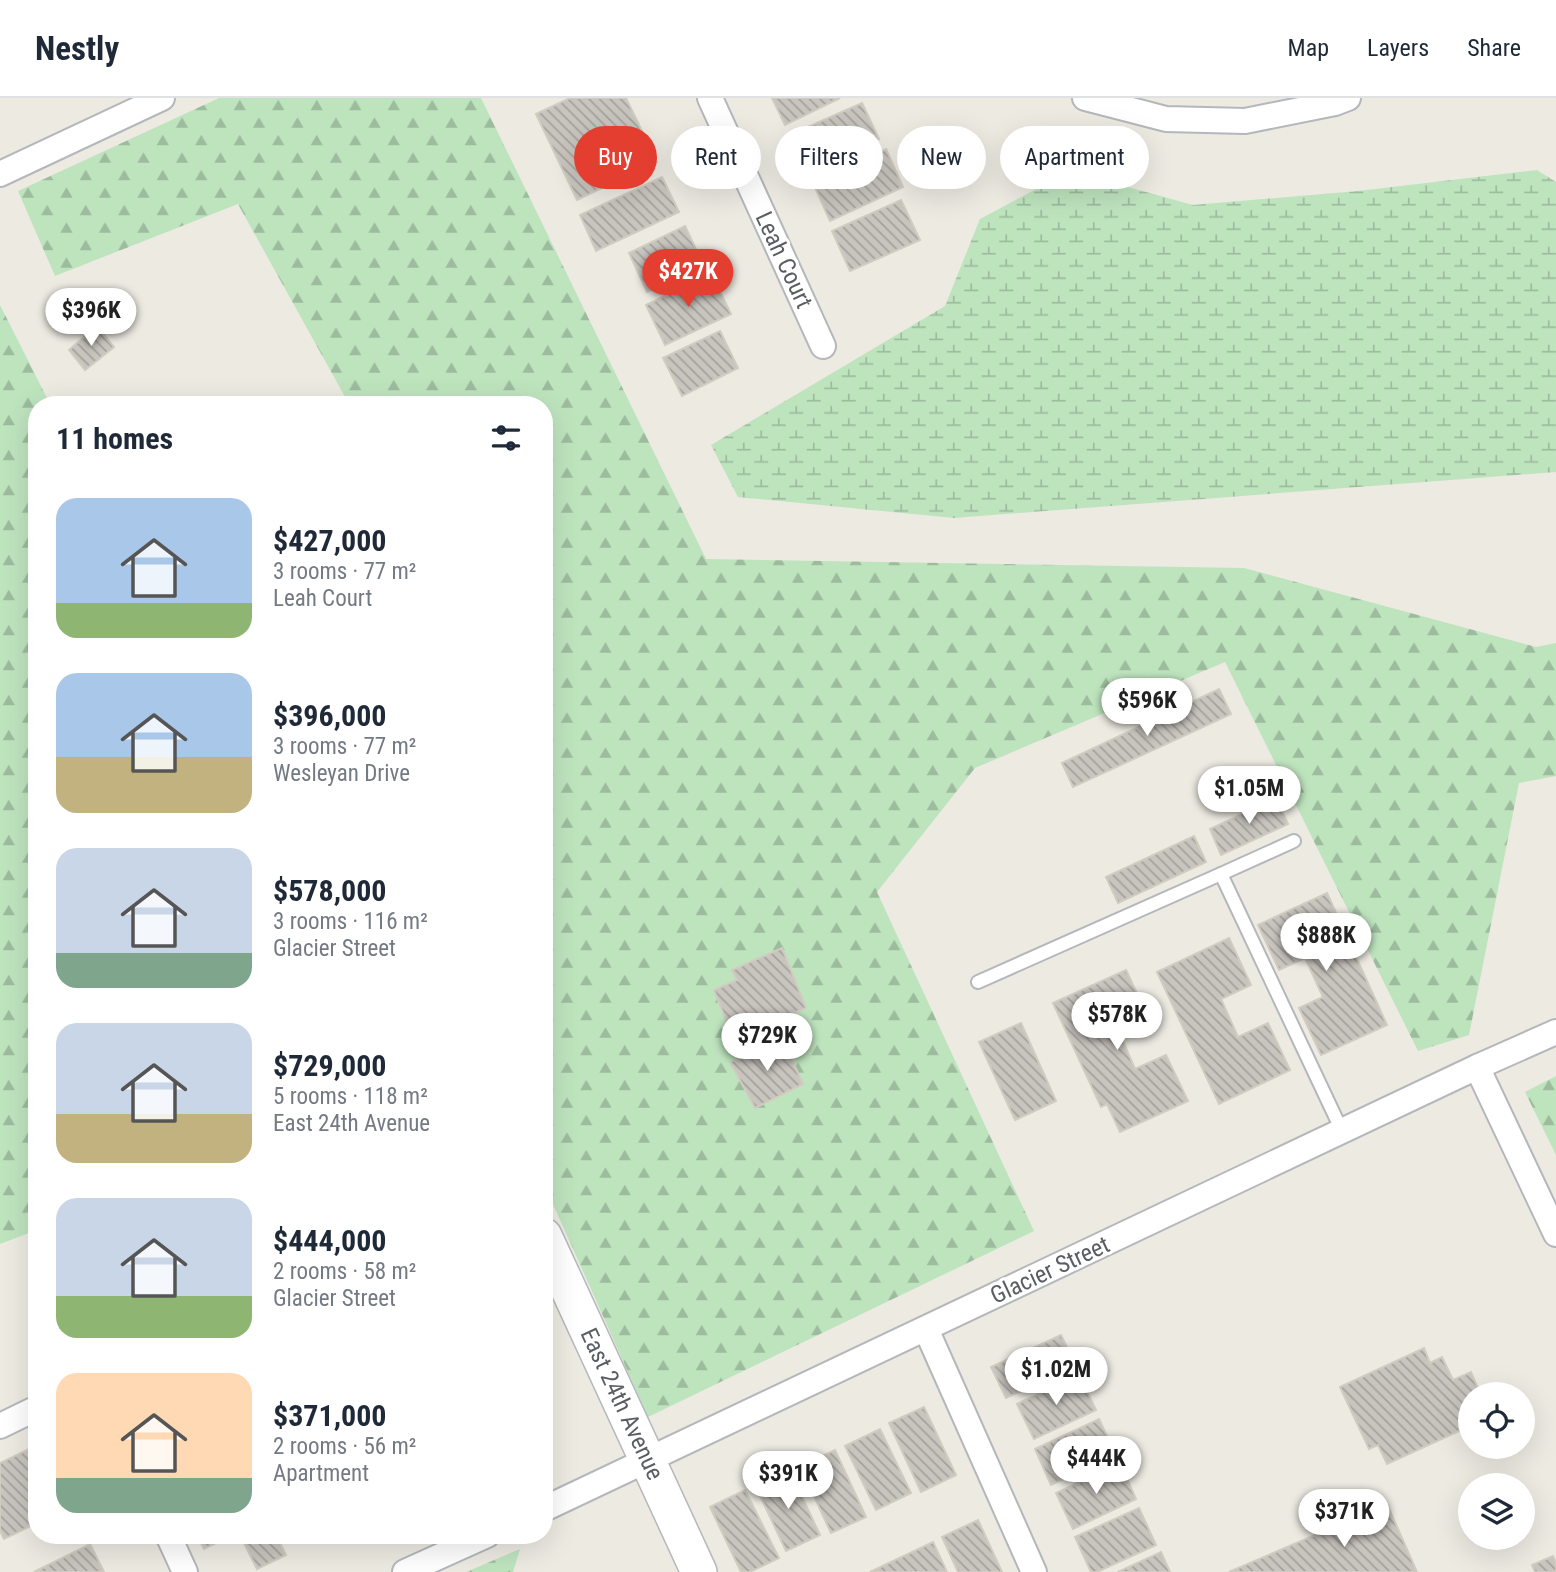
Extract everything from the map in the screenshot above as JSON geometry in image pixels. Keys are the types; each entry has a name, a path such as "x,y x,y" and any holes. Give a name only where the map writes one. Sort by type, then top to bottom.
{"street":[{"path":"0,174 162,98"},
{"name":"Leah Court","path":"710,98 823,346"},
{"path":"1085,98 1166,119 1245,121 1347,98"},
{"name":"Glacier Street","path":"553,1505 1556,1032"},
{"path":"1477,1067 1556,1234"},
{"name":"East 24th Avenue","path":"553,1255 699,1572"},
{"path":"926,1329 1034,1572"},
{"path":"0,1426 28,1412"},
{"path":"172,1544 185,1572"},
{"path":"405,1572 467,1544"}],"lane":[{"path":"978,982 1294,841"},
{"path":"1222,874 1342,1131"}],"green space":[{"path":"219,98 481,98 706,559 1244,568 1536,647 1556,643 1556,776 1519,783 1469,1035 1418,1051 1225,662 975,768 877,892 1034,1231 648,1417 553,1204 553,396 345,396 238,204 55,276 18,191"},
{"path":"1537,170 1556,182 1556,472 954,518 738,497 711,445 945,306 980,219 1036,189 1135,189 1193,205 1358,191"},
{"path":"0,305 46,396 28,396 28,1233 0,1244"},
{"path":"1556,1076 1556,1155 1525,1092"},
{"path":"520,1549 513,1572 466,1572"}],"building":[{"path":"570,98 626,98 640,126 574,126 574,189 600,189 577,200 536,114"},
{"path":"772,98 840,98 785,125"},
{"path":"862,103 873,126 810,126"},
{"path":"886,149 897,174 899,189 830,221 816,189 883,189 883,150"},
{"path":"662,177 679,212 596,251 580,215 636,189 657,189 657,179"},
{"path":"901,200 920,240 850,271 832,231"},
{"path":"685,226 704,266 647,292 629,253"},
{"path":"711,273 731,314 665,345 646,305"},
{"path":"97,326 114,347 85,370 69,350"},
{"path":"720,331 738,368 682,396 663,358"},
{"path":"1219,689 1231,714 1073,787 1062,763"},
{"path":"1276,798 1288,824 1221,855 1210,829"},
{"path":"1194,836 1206,862 1118,903 1106,877"},
{"path":"1327,893 1387,1025 1321,1055 1299,1008 1323,997 1305,958 1279,970 1258,925"},
{"path":"1229,938 1251,985 1221,999 1238,1037 1268,1023 1290,1070 1219,1104 1157,972"},
{"path":"782,948 806,1008 758,1027 755,1019 729,1028 714,990 737,980 732,970"},
{"path":"1126,970 1148,1017 1118,1030 1135,1069 1166,1055 1188,1101 1120,1132 1107,1104 1101,1107 1053,1003"},
{"path":"1021,1023 1056,1101 1015,1120 979,1042"},
{"path":"782,1038 803,1084 755,1108 730,1062"},
{"path":"1061,1335 1076,1366 1006,1398 991,1367"},
{"path":"1424,1348 1430,1363 1442,1357 1453,1380 1471,1372 1475,1382 1458,1382 1458,1431 1387,1464 1378,1445 1369,1449 1340,1387"},
{"path":"1079,1375 1096,1410 1034,1439 1017,1404"},
{"path":"924,1407 956,1475 921,1492 889,1423"},
{"path":"1099,1419 1116,1455 1051,1485 1035,1449"},
{"path":"880,1429 911,1493 876,1510 845,1446"},
{"path":"28,1449 28,1527 4,1539 0,1531 0,1463"},
{"path":"835,1450 866,1517 831,1533 800,1466"},
{"path":"1120,1463 1136,1499 1073,1529 1056,1493"},
{"path":"790,1471 820,1535 786,1551 756,1487"},
{"path":"745,1490 779,1558 750,1572 741,1572 710,1507"},
{"path":"1387,1504 1417,1572 1229,1572"},
{"path":"1139,1508 1156,1545 1097,1572 1091,1572 1075,1537"},
{"path":"978,1520 1002,1572 958,1572 942,1537"},
{"path":"933,1542 947,1572 870,1572"},
{"path":"90,1544 104,1572 34,1572"},
{"path":"202,1544 214,1544 204,1549"},
{"path":"244,1544 280,1544 286,1555 257,1569"},
{"path":"1161,1552 1170,1572 1118,1572"},
{"path":"1553,1556 1556,1572 1535,1572 1532,1565"}]}
